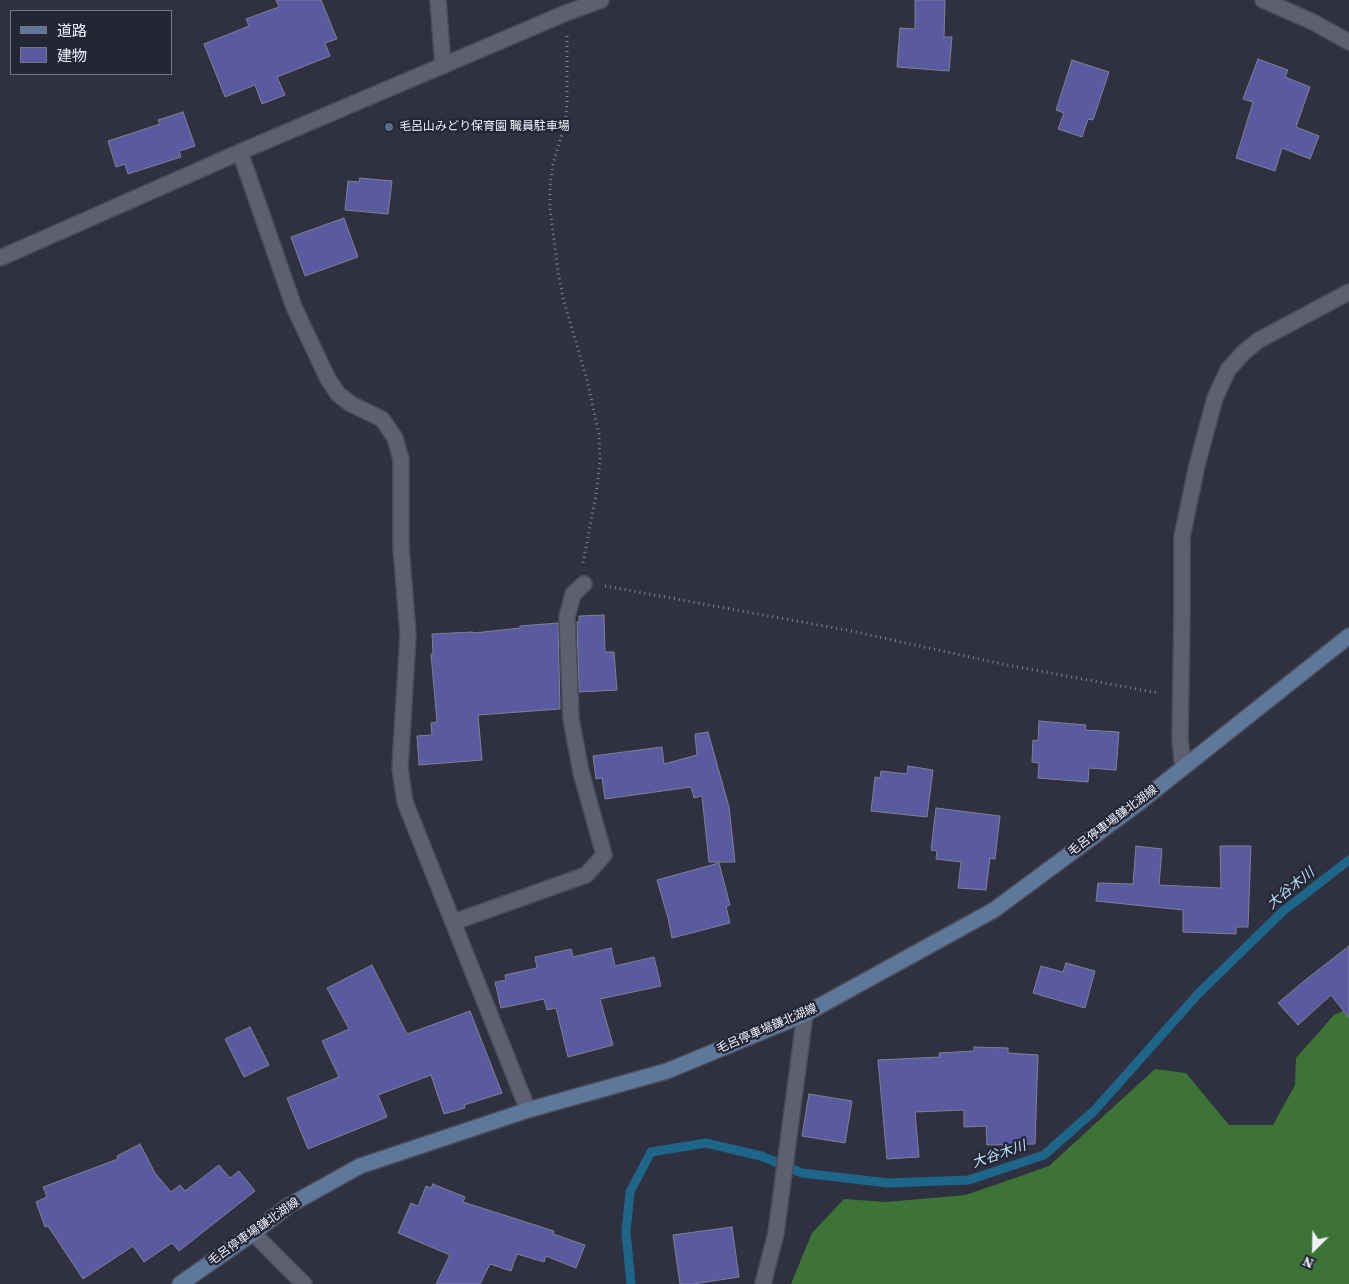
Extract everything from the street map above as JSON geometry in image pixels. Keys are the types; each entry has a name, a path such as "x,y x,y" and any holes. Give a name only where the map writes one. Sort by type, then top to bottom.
{"main road":[{"name":"毛呂停車場鎌北湖線","path":"180,1284 288,1206 360,1166 528,1110 667,1071 805,1014 994,910 1183,768 1349,636"}],"street":[{"path":"438,0 443,66"},
{"path":"0,258 240,152 566,13 601,0"},
{"path":"1263,0 1313,22 1349,42"},
{"path":"240,152 294,306 328,379 338,394 351,404 382,419 396,438 401,459 401,547 408,635 400,768 405,802 528,1110"},
{"path":"1183,768 1180,739 1182,537 1197,465 1215,398 1228,370 1242,354 1259,340 1349,292"},
{"path":"454,922 586,875 604,856 581,772 572,719 566,617 573,594 584,584"},
{"path":"763,1284 776,1233 805,1014"},
{"path":"253,1233 304,1284"}],"path":[{"path":"566,13 568,106 565,124 553,164 550,208 558,272 587,380 599,434 600,462 581,573 584,584 664,596 851,631 1002,664 1147,692 1180,696"}],"green space":[{"path":"1349,1008 1349,1284 791,1284 812,1233 844,1199 886,1202 966,1195 1049,1166 1155,1069 1186,1073 1229,1125 1273,1125 1295,1085 1296,1058 1334,1015"}],"building":[{"path":"276,0 321,0 337,39 325,43 330,56 277,77 285,95 262,104 255,85 225,97 204,44 249,26 246,19 279,7"},
{"path":"915,0 945,0 944,37 952,37 949,71 897,67 900,28 915,29"},
{"path":"1258,59 1288,70 1285,77 1310,87 1296,127 1319,136 1310,159 1282,148 1275,171 1236,158 1253,102 1243,99"},
{"path":"1072,60 1109,72 1093,120 1088,119 1082,137 1058,129 1064,113 1056,110"},
{"path":"183,112 195,146 179,151 181,157 128,174 125,164 116,167 108,141 160,124 158,120"},
{"path":"360,178 392,181 388,214 345,210 348,181 359,182"},
{"path":"344,218 358,257 305,276 291,237"},
{"path":"604,615 605,652 614,652 617,690 579,692 577,622 579,622 579,616"},
{"path":"558,623 560,709 478,715 482,760 419,765 417,736 432,735 431,723 437,722 431,654 433,654 432,634 474,633 520,628 520,626"},
{"path":"1039,721 1086,725 1085,730 1119,732 1116,770 1089,768 1088,782 1038,778 1039,763 1032,762 1033,740 1038,741"},
{"path":"708,732 729,807 735,862 709,862 702,796 694,798 691,787 605,799 602,778 596,779 593,756 662,747 664,764 697,755 695,734"},
{"path":"908,766 933,770 927,817 871,811 875,777 880,778 881,771 907,774"},
{"path":"936,808 1000,816 995,859 990,858 986,890 958,888 961,862 936,859 937,851 931,850"},
{"path":"1136,846 1162,849 1159,885 1221,888 1220,846 1251,846 1248,927 1236,927 1236,934 1183,932 1183,910 1096,901 1098,883 1133,884"},
{"path":"719,863 730,905 726,907 730,923 672,938 657,880"},
{"path":"1349,946 1349,1018 1331,995 1298,1025 1278,1003"},
{"path":"611,948 615,966 654,957 661,986 600,999 613,1045 568,1057 556,1008 547,1010 544,999 501,1008 495,982 506,980 505,975 537,968 535,957 571,949 573,957"},
{"path":"1066,963 1095,971 1085,1008 1033,993 1041,966 1063,972"},
{"path":"372,965 407,1034 470,1011 502,1093 464,1105 465,1108 444,1114 431,1075 378,1095 387,1117 308,1149 287,1098 339,1077 322,1041 349,1029 327,988"},
{"path":"250,1027 269,1065 244,1077 225,1039"},
{"path":"974,1047 1008,1048 1008,1053 1038,1055 1035,1144 987,1145 986,1126 964,1127 964,1110 915,1112 919,1157 887,1159 878,1060 940,1057 939,1053 974,1051"},
{"path":"809,1094 852,1101 845,1143 802,1136"},
{"path":"140,1144 155,1173 171,1192 180,1185 185,1191 219,1165 230,1178 239,1171 255,1191 179,1251 172,1243 144,1262 133,1246 83,1279 48,1226 45,1227 36,1202 47,1197 43,1187 118,1159 117,1156"},
{"path":"433,1184 465,1197 463,1202 554,1231 553,1234 585,1245 576,1268 546,1256 544,1262 517,1254 511,1271 490,1264 480,1284 436,1284 450,1255 398,1233 411,1203 418,1206 426,1186 431,1188"},
{"path":"732,1227 739,1277 693,1284 680,1284 673,1235"}],"waterway":[{"name":"大谷木川","path":"631,1284 626,1232 630,1192 651,1152 706,1143 761,1156 802,1173 888,1183 969,1180 1044,1155 1094,1111 1198,994 1282,912 1349,860"}],"place":[{"name":"毛呂山みどり保育園 職員駐車場","path":"389,127"}]}
